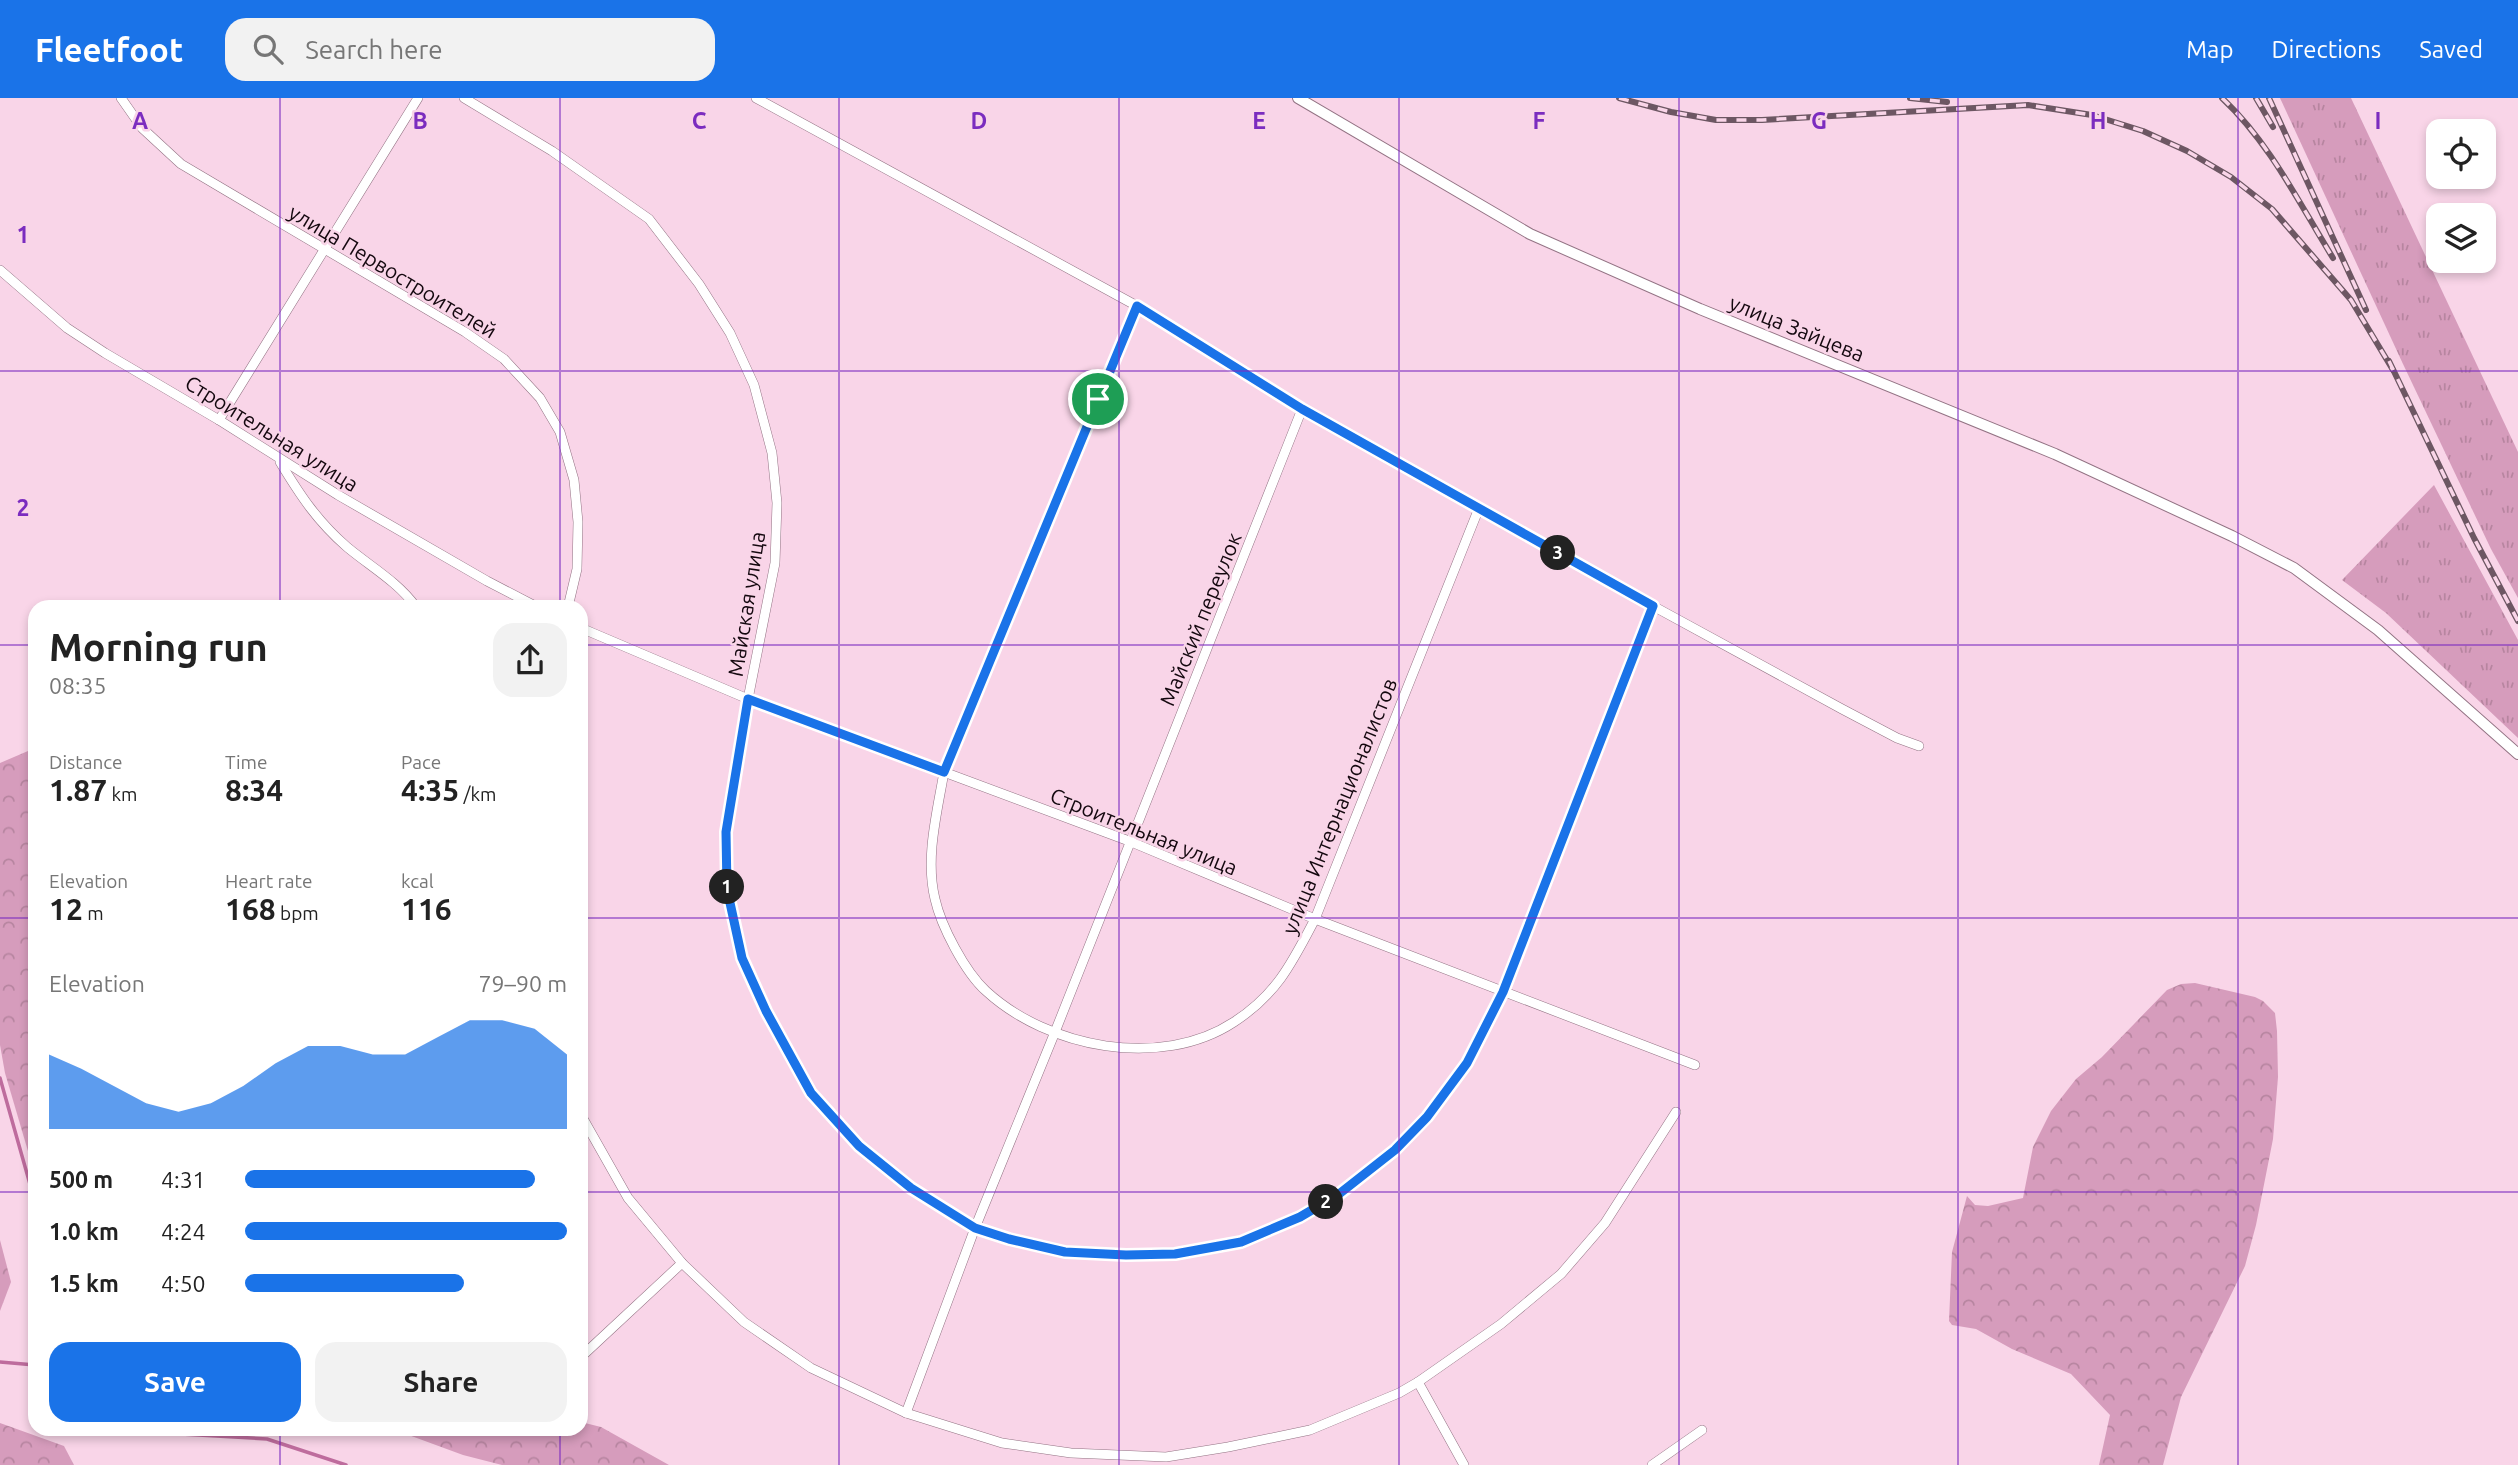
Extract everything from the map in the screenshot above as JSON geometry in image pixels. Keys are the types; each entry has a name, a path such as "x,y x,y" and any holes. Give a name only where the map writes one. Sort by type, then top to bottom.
{"street":[{"name":"улица Первостроителей","path":"121,98 142,128 181,164 465,332 504,359 540,398 560,432 574,480 578,522 577,569 570,600"},
{"path":"219,420 418,98"},
{"name":"Майская улица","path":"464,98 552,151 649,219 699,284 730,333 754,385 772,453 777,503 775,563 748,699 726,832 727,889 742,958 766,1011 811,1093 859,1146 911,1188 975,1228 1065,1252 1175,1254 1241,1242 1300,1217 1339,1194 1395,1150 1427,1117 1467,1063 1503,992 1653,606"},
{"path":"756,98 1137,306 1302,409 1653,606 1897,738 1919,746"},
{"name":"улица Зайцева","path":"1298,98 1530,234 1700,309 2055,454 2232,536 2294,568 2378,630 2457,697 2518,754"},
{"name":"Строительная улица","path":"0,270 67,328 105,353 219,420 278,459 486,581 523,600"},
{"name":"улица Интернационалистов","path":"1137,306 944,772 934,827 931,868 935,898 947,936 984,989 1016,1015 1055,1032 1087,1041 1138,1049 1189,1042 1232,1023 1265,998 1287,972 1315,919 1479,508"},
{"name":"Майский переулок","path":"906,1413 975,1228 1302,409"},
{"path":"278,459 308,508 346,546 410,600"},
{"name":"Строительная улица","path":"588,631 748,699 1129,841 1315,919 1695,1065"},
{"path":"588,1130 628,1198 682,1263 744,1322 811,1367 906,1413 1002,1443 1071,1453 1166,1461 1310,1430 1399,1393 1418,1382 1501,1324 1561,1274 1605,1223 1675,1112"},
{"path":"588,1350 682,1263"},
{"path":"1418,1382 1464,1465"},
{"path":"1652,1465 1702,1430"}],"green space":[{"path":"2280,98 2351,98 2426,257 2426,273 2434,273 2518,452 2518,598 2491,549"},
{"path":"2434,485 2518,640 2518,738 2386,613 2342,580"},
{"path":"28,751 28,1151 5,1073 0,1045 0,763"},
{"path":"2195,983 2255,997 2275,1013 2278,1077 2273,1139 2256,1225 2245,1266 2181,1397 2163,1465 2099,1465 2110,1415 2071,1374 2012,1349 1976,1329 1952,1325 1949,1321 1952,1252 1967,1196 1975,1205 1988,1206 2023,1198 2033,1147 2051,1111 2076,1079 2102,1057 2167,990 2181,984"},
{"path":"0,1240 11,1282 0,1311"},
{"path":"0,1423 28,1433 28,1436 36,1436 64,1446 74,1465 0,1465"},
{"path":"588,1424 601,1427 669,1465 502,1465 463,1455 411,1436 588,1436"}],"waterway":[{"path":"0,1078 28,1177"},
{"path":"0,1362 28,1364"},
{"path":"215,1436 267,1439 346,1465"}],"railway":[{"path":"1619,98 1671,112 1716,120 1762,120 2028,105 2092,115 2143,131 2187,151 2231,177 2272,209 2351,300 2393,370"},
{"path":"1910,98 1947,102"},
{"path":"2222,98 2255,134 2269,154 2333,258"},
{"path":"2256,98 2273,127"},
{"path":"2269,98 2366,310"},
{"path":"2389,361 2474,538 2518,621"}],"route":[{"path":"1137,306 1302,409 1653,606 1503,992 1467,1063 1427,1117 1395,1150 1339,1194 1300,1217 1241,1242 1175,1254 1065,1252 975,1228 911,1188 859,1146 811,1093 766,1011 742,958 727,889 726,832 748,699 944,772 1098,399 1137,306"}]}
